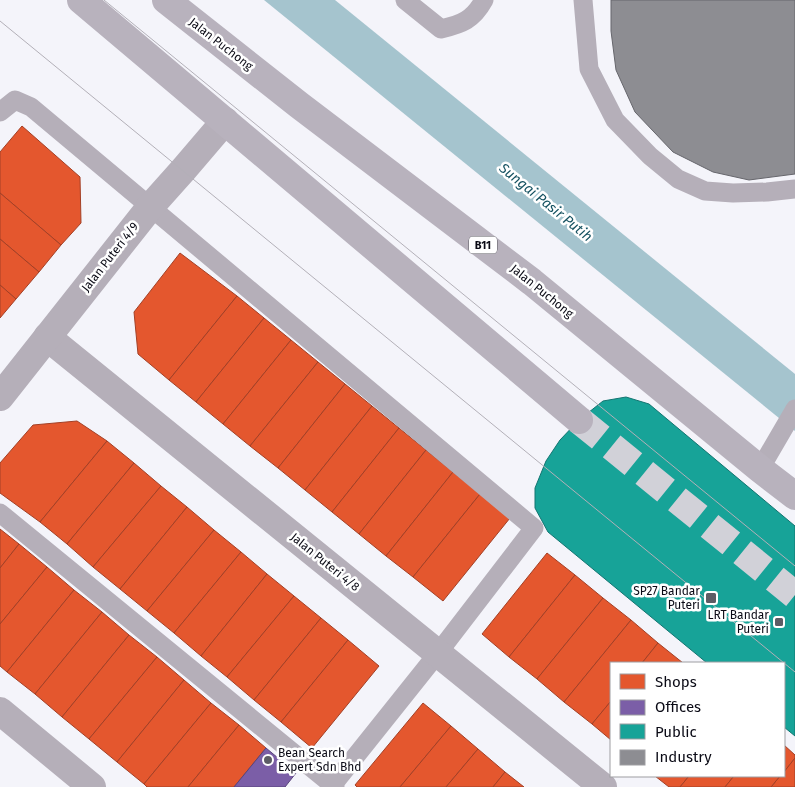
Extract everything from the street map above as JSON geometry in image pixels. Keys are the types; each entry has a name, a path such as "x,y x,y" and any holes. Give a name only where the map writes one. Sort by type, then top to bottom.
{"main road":[{"path":"81,0 579,420"},
{"name":"Jalan Puchong","path":"166,0 299,106 766,459 795,496"}],"street":[{"name":"Jalan Puteri 4/9","path":"0,397 151,206 225,121"},
{"name":"Jalan Puteri 4/8","path":"47,338 603,787"},
{"path":"0,711 92,787"}],"lane":[{"path":"405,0 441,30 459,25 472,17 484,0"},
{"path":"583,0 589,69 615,120 650,156 678,179 705,191 733,193 767,192 795,188"},
{"path":"0,112 15,100 31,107 534,528 333,786 0,513"},
{"path":"766,459 795,410"}],"water":[{"name":"Sungai Pasir Putih","path":"264,0 335,0 795,374 795,431"}],"building: Shops":[{"path":"22,126 80,177 81,223 61,245 0,193 0,152"},
{"path":"0,193 61,245 39,272 0,239"},
{"path":"0,239 39,272 16,299 0,285"},
{"path":"180,253 237,296 169,380 138,354 134,312"},
{"path":"0,285 16,299 0,318"},
{"path":"237,296 264,318 196,402 169,380"},
{"path":"264,318 291,340 223,424 196,402"},
{"path":"291,340 318,362 250,446 223,424"},
{"path":"318,362 345,384 278,468 250,446"},
{"path":"345,384 372,406 305,490 278,468"},
{"path":"372,406 399,428 332,512 305,490"},
{"path":"77,421 107,441 40,522 0,493 0,463 33,425"},
{"path":"399,428 426,450 359,534 332,512"},
{"path":"107,441 134,463 67,544 40,522"},
{"path":"426,450 453,472 386,556 359,534"},
{"path":"134,463 161,486 93,567 67,544"},
{"path":"453,472 480,494 413,577 386,556"},
{"path":"161,486 187,507 120,589 93,567"},
{"path":"480,494 510,518 443,601 413,577"},
{"path":"187,507 214,530 147,611 120,589"},
{"path":"0,529 19,544 0,568"},
{"path":"214,530 241,552 174,633 147,611"},
{"path":"19,544 47,567 0,624 0,568"},
{"path":"241,552 267,574 201,656 174,633"},
{"path":"547,553 575,575 509,657 482,634"},
{"path":"47,567 74,590 7,672 0,666 0,624"},
{"path":"267,574 294,596 227,677 201,656"},
{"path":"575,575 603,598 537,679 509,657"},
{"path":"74,590 102,612 35,694 7,672"},
{"path":"294,596 321,618 254,700 227,677"},
{"path":"603,598 631,620 564,702 537,679"},
{"path":"102,612 129,635 62,717 35,694"},
{"path":"321,618 348,640 281,722 254,700"},
{"path":"631,620 658,643 643,662 610,662 610,702 592,724 564,702"},
{"path":"129,635 157,657 89,739 62,717"},
{"path":"348,640 379,666 312,748 281,722"},
{"path":"658,643 682,662 643,662"},
{"path":"157,657 184,680 117,762 89,739"},
{"path":"184,680 211,703 144,784 117,762"},
{"path":"610,702 610,739 592,724"},
{"path":"211,703 239,725 188,787 147,787 144,784"},
{"path":"423,703 451,726 400,787 357,787 355,785"},
{"path":"239,725 266,748 234,787 188,787"},
{"path":"451,726 478,749 446,787 400,787"},
{"path":"785,746 795,755 795,758 785,771"},
{"path":"478,749 505,772 493,787 446,787"},
{"path":"795,758 795,787 771,787 779,777 785,777 785,771"},
{"path":"505,772 524,787 493,787"},
{"path":"656,777 688,777 680,787 669,787"},
{"path":"688,777 733,777 725,787 680,787"},
{"path":"733,777 779,777 771,787 725,787"}],"building: Offices":[{"name":"Bean Search Expert Sdn Bhd","path":"266,748 296,773 285,787 234,787"}],"building: Public":[{"name":"SP27 Bandar Puteri","path":"626,397 649,404 795,526 795,736 785,728 785,662 706,662 548,532 535,508 535,488 546,461 560,440 579,420 603,401"}],"building: Industry":[{"path":"611,0 795,0 795,174 749,180 713,172 673,152 635,112 616,70 611,31"}],"tunnel":[{"path":"579,420 795,595"}],"tram line":[{"path":"104,0 795,566"},
{"path":"0,21 783,662"},
{"path":"785,664 795,672"}],"place":[{"name":"SP27 Bandar Puteri","path":"711,598"},
{"name":"LRT Bandar Puteri","path":"779,622"},
{"name":"Bean Search Expert Sdn Bhd","path":"268,760"}]}
